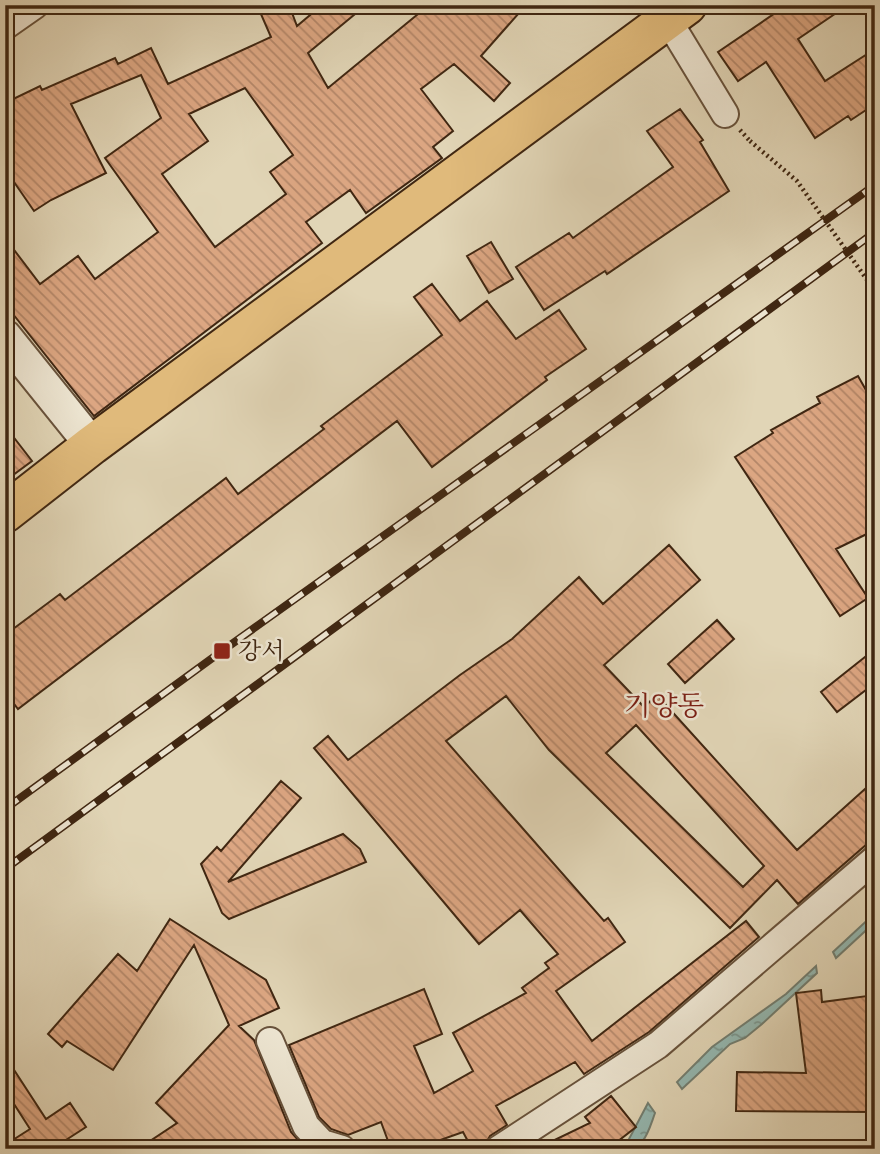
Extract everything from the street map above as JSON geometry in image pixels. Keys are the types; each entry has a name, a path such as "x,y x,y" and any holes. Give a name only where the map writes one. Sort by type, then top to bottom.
{"main road":[{"path":"5,513 92,445 678,13"}],"street":[{"path":"5,26 35,5"},
{"path":"678,13 725,114"},
{"path":"5,337 92,445"},
{"path":"499,1149 658,1045 875,859"},
{"path":"270,1041 306,1126 322,1143 342,1149"}],"path":[{"path":"750,141 796,181 875,291"}],"water":[{"path":"875,913 875,922 836,958 833,952"},
{"path":"816,966 817,973 762,1024 745,1038 730,1044 682,1089 677,1082 712,1047 786,994"},
{"path":"648,1103 655,1113 644,1139 635,1146 620,1149 628,1141"}],"building":[{"path":"257,5 289,5 297,26 322,5 366,5 308,53 328,88 429,5 526,5 481,56 510,83 494,101 454,64 421,89 453,131 433,147 442,158 366,213 350,190 306,222 322,243 94,416 5,304 5,238 40,284 78,256 95,279 158,232 105,158 161,118 141,75 71,104 106,173 34,211 5,169 5,103 40,86 42,90 115,58 118,64 151,48 168,84 271,37","holes":["245,88 293,155 270,172 286,194 215,247 162,174 208,141 189,114"]},
{"path":"787,5 848,5 798,39 825,81 875,49 875,104 851,120 848,116 815,138 766,62 738,81 718,52"},
{"path":"680,109 703,140 700,142 729,191 607,274 605,271 544,310 516,267 569,233 573,238 673,167 647,131"},
{"path":"491,242 513,279 489,293 467,256"},
{"path":"432,284 460,321 487,301 516,339 559,310 586,349 545,377 547,380 432,467 397,421 18,709 5,692 5,635 60,594 65,600 226,478 238,494 324,429 321,426 442,335 414,297"},
{"path":"858,376 875,406 875,530 836,549 868,598 840,616 735,457 773,433 771,430 820,403 817,397"},
{"path":"5,426 32,461 5,481"},
{"path":"669,545 700,580 604,665 644,707 657,695 797,850 875,780 875,837 798,904 777,880 730,928 549,750 506,696 446,741 604,921 608,918 625,942 556,991 592,1041 746,921 759,937 649,1032 584,1074 575,1062 496,1106 507,1125 490,1136 483,1149 472,1149 463,1132 415,1149 391,1149 381,1122 348,1135 331,1129 319,1117 289,1045 424,989 442,1034 414,1046 434,1093 473,1071 453,1033 526,993 522,988 549,968 545,963 558,954 520,910 479,944 314,748 328,736 348,760 512,639 579,577 603,604","holes":["636,725 764,866 743,887 606,753"]},
{"path":"717,620 734,639 685,683 668,664"},
{"path":"875,649 875,683 837,712 821,692"},
{"path":"281,781 301,798 228,882 343,834 360,849 366,862 229,919 222,913 201,864 217,847 221,851"},
{"path":"170,919 266,980 279,1008 239,1026 254,1040 291,1132 300,1142 283,1149 138,1149 177,1123 156,1103 229,1025 194,945 113,1070 67,1041 62,1047 48,1034 118,954 137,971"},
{"path":"821,990 822,1002 867,996 873,1037 872,1112 736,1111 737,1072 806,1073 796,993"},
{"path":"5,1056 46,1119 70,1103 86,1127 52,1149 5,1149 5,1145 30,1129 5,1090"},
{"path":"611,1096 636,1127 608,1149 536,1149 590,1123 585,1117"}],"railway":[{"path":"5,809 875,185"},
{"path":"5,869 875,232"}],"place":[{"name":"강서","path":"222,651"}],"district":[{"name":"기양동","path":"664,705"}]}
